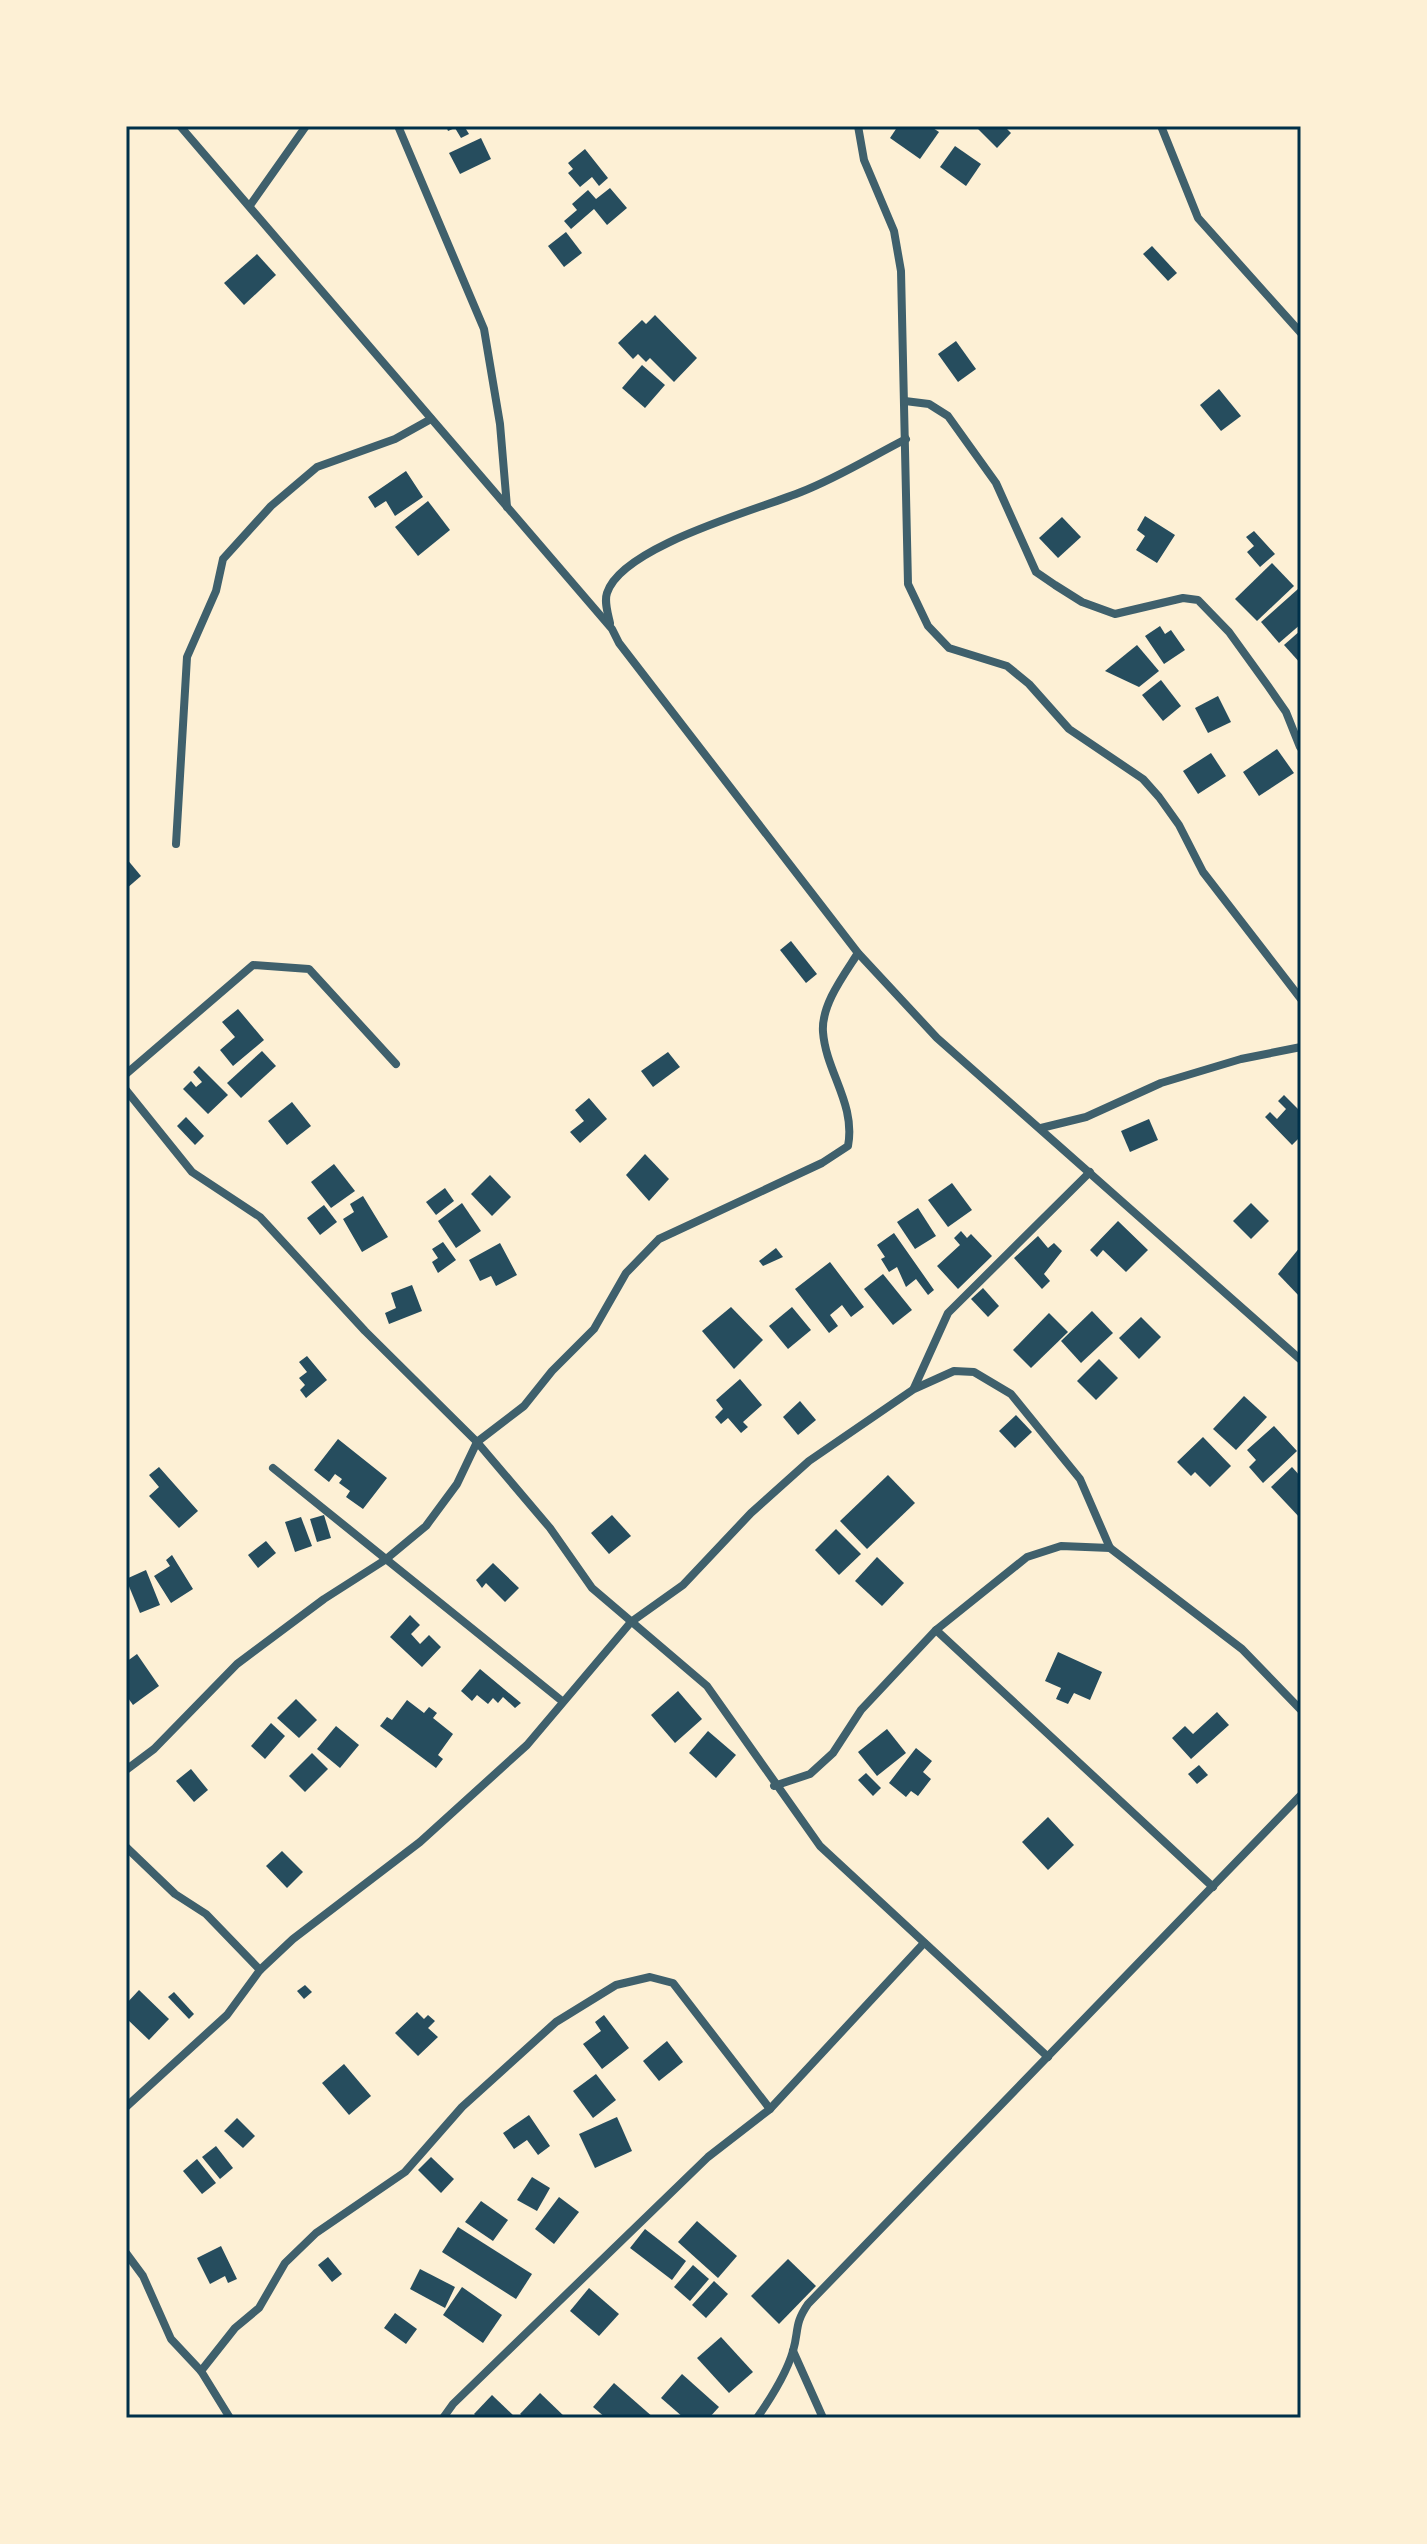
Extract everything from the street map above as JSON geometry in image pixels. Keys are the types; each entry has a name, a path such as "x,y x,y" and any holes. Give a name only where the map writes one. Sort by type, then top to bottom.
{"street":[{"path":"180,126 251,204 612,629 628,656 858,953 937,1038 1301,1360"},
{"path":"251,204 306,126"},
{"path":"398,126 484,329 500,424 507,507"},
{"path":"858,126 864,160 894,231 901,271 908,584 928,626 949,648 1007,666 1029,684 1069,729 1143,779 1179,825 1203,872 1301,999"},
{"path":"1161,126 1198,218 1301,333"},
{"path":"905,401 929,404 948,416 996,483 1036,572 1055,585 1082,602 1115,614 1183,598 1198,600 1229,632 1268,686 1286,712 1300,747"},
{"path":"176,844 187,657 216,591 223,559 271,506 317,467 395,439 431,419"},
{"path":"612,629 607,611 607,593 618,577 639,557 678,538 804,491 906,439"},
{"path":"126,1770 154,1749 237,1664 324,1599 385,1560 426,1526 457,1484 477,1442 524,1406 552,1371 594,1329 626,1273 659,1239 822,1163 848,1146 852,1124 823,1031 835,989 858,953"},
{"path":"126,1074 253,965 309,969 396,1064"},
{"path":"1041,1128 1086,1117 1161,1083 1241,1059 1301,1047"},
{"path":"126,1090 192,1172 260,1217 365,1331 477,1442 550,1528 592,1588 707,1686 774,1786 820,1846 1048,2057"},
{"path":"914,1389 948,1313 1090,1172"},
{"path":"126,2107 227,2015 260,1970 333,1906 420,1842 527,1745 631,1622 683,1585 751,1513 809,1461 914,1389 954,1371 974,1372 1011,1394 1080,1479 1110,1548 1242,1649 1301,1710"},
{"path":"273,1468 562,1701"},
{"path":"774,1786 810,1774 833,1753 861,1710 936,1630 1027,1557 1061,1546 1110,1548"},
{"path":"936,1630 1213,1887"},
{"path":"757,2418 781,2379 793,2351 796,2321 808,2304 1301,1795"},
{"path":"126,1847 175,1894 206,1914 260,1970"},
{"path":"443,2418 453,2404 621,2238 708,2157 770,2109 924,1943"},
{"path":"201,2371 235,2328 259,2308 285,2263 316,2233 405,2172 462,2107 556,2022 616,1985 650,1977 673,1983 770,2109"},
{"path":"126,2253 143,2276 171,2339 201,2371 230,2418"},
{"path":"793,2351 823,2418"}],"building":[{"path":"446,126 464,126 469,134 461,138 455,128 448,131"},
{"path":"898,126 930,126 939,132 920,159 890,138"},
{"path":"975,126 1004,126 1011,133 997,148"},
{"path":"481,138 491,159 460,174 449,153"},
{"path":"955,146 981,164 966,186 940,167"},
{"path":"585,149 608,178 599,186 592,177 580,187 568,173 573,169 568,163"},
{"path":"610,188 627,208 607,225 594,209 571,229 564,221 577,210 572,204 588,190 596,199"},
{"path":"566,232 582,253 564,267 548,246"},
{"path":"1152,246 1177,273 1168,281 1143,254"},
{"path":"257,254 276,275 244,305 224,283"},
{"path":"655,315 697,358 674,382 650,358 646,362 638,354 633,359 618,343 642,320 646,324"},
{"path":"956,341 976,369 958,382 938,354"},
{"path":"642,365 665,385 645,408 622,388"},
{"path":"1219,389 1241,416 1221,431 1200,405"},
{"path":"406,471 423,497 395,516 386,501 375,508 368,497"},
{"path":"428,501 450,530 418,556 395,527"},
{"path":"1145,516 1175,535 1157,563 1136,550 1145,536 1137,530"},
{"path":"1062,517 1081,537 1058,558 1039,538"},
{"path":"1254,531 1275,554 1260,567 1247,552 1254,546 1246,537"},
{"path":"1272,563 1294,586 1257,621 1235,599"},
{"path":"1298,589 1301,624 1279,643 1261,622"},
{"path":"1160,626 1165,634 1171,630 1185,650 1164,664 1145,636"},
{"path":"1301,630 1301,664 1284,645"},
{"path":"1137,645 1159,671 1139,687 1105,671"},
{"path":"1161,680 1181,706 1163,721 1142,695"},
{"path":"1218,696 1231,722 1208,733 1195,708"},
{"path":"1277,749 1294,773 1259,796 1243,772"},
{"path":"1211,753 1226,776 1198,794 1183,771"},
{"path":"126,858 141,876 126,889"},
{"path":"791,941 817,974 806,983 780,950"},
{"path":"238,1009 264,1040 233,1066 220,1050 235,1037 222,1022"},
{"path":"262,1051 276,1066 241,1098 227,1083"},
{"path":"668,1052 680,1067 653,1087 641,1071"},
{"path":"199,1066 228,1095 208,1114 183,1089 191,1081 196,1087 202,1082 193,1072"},
{"path":"1284,1095 1301,1112 1301,1136 1292,1145 1265,1117 1270,1112 1277,1119 1286,1109 1278,1101"},
{"path":"589,1098 607,1119 580,1143 570,1132 584,1121 575,1110"},
{"path":"292,1102 311,1126 287,1145 268,1121"},
{"path":"186,1117 204,1136 195,1145 177,1126"},
{"path":"1149,1119 1158,1140 1130,1152 1121,1131"},
{"path":"645,1154 669,1179 649,1201 626,1175"},
{"path":"334,1164 355,1191 331,1208 311,1182"},
{"path":"490,1175 511,1197 492,1216 471,1194"},
{"path":"952,1183 972,1210 948,1227 928,1200"},
{"path":"445,1188 454,1201 436,1215 426,1202"},
{"path":"363,1196 388,1237 362,1252 343,1219 354,1212 350,1204"},
{"path":"462,1203 481,1231 456,1248 438,1221"},
{"path":"1251,1203 1269,1221 1251,1239 1233,1221"},
{"path":"324,1205 337,1222 320,1235 307,1218"},
{"path":"918,1208 936,1236 915,1249 897,1222"},
{"path":"1118,1221 1148,1250 1126,1272 1103,1250 1097,1257 1090,1250"},
{"path":"961,1231 967,1238 971,1234 992,1256 958,1289 937,1266 960,1245 954,1238"},
{"path":"894,1233 934,1290 928,1295 916,1279 906,1287 897,1267 889,1272 881,1259 885,1257 877,1245"},
{"path":"1038,1236 1048,1248 1054,1243 1062,1251 1044,1274 1050,1281 1042,1289 1014,1258"},
{"path":"443,1242 456,1260 438,1273 432,1262 438,1258 432,1249"},
{"path":"500,1243 517,1275 496,1286 491,1276 480,1281 469,1260"},
{"path":"1301,1246 1301,1298 1278,1274"},
{"path":"776,1248 783,1257 763,1266 759,1261"},
{"path":"830,1262 864,1307 851,1317 842,1305 830,1315 838,1326 829,1333 795,1289"},
{"path":"883,1274 912,1310 893,1325 864,1289"},
{"path":"412,1285 422,1311 389,1324 385,1313 396,1308 391,1293"},
{"path":"983,1288 999,1306 988,1317 971,1299"},
{"path":"731,1307 763,1340 734,1369 702,1331"},
{"path":"792,1307 811,1330 788,1349 769,1326"},
{"path":"1092,1311 1113,1333 1081,1363 1061,1341"},
{"path":"1049,1313 1068,1332 1031,1368 1013,1350"},
{"path":"1141,1317 1161,1337 1139,1359 1119,1338"},
{"path":"307,1356 327,1380 306,1398 300,1390 305,1385 299,1378 307,1372 299,1362"},
{"path":"1099,1359 1118,1378 1096,1400 1077,1381"},
{"path":"740,1379 762,1405 743,1422 748,1427 741,1433 728,1418 721,1424 715,1417 723,1409 716,1400"},
{"path":"1244,1396 1267,1417 1236,1450 1213,1429"},
{"path":"800,1401 816,1420 798,1435 783,1417"},
{"path":"1016,1415 1032,1432 1015,1448 999,1431"},
{"path":"1274,1426 1297,1451 1263,1483 1249,1467 1256,1460 1247,1450"},
{"path":"1203,1437 1231,1466 1210,1487 1195,1472 1191,1476 1177,1462"},
{"path":"338,1439 387,1478 363,1509 346,1497 350,1491 339,1483 342,1479 335,1474 329,1482 314,1470"},
{"path":"159,1467 198,1511 179,1528 149,1496 159,1487 149,1475"},
{"path":"1292,1467 1301,1477 1301,1519 1271,1487"},
{"path":"888,1475 915,1503 867,1549 840,1521"},
{"path":"324,1515 331,1538 317,1542 310,1519"},
{"path":"612,1515 631,1536 609,1554 591,1533"},
{"path":"301,1517 312,1546 295,1552 285,1522"},
{"path":"836,1529 861,1554 839,1575 815,1550"},
{"path":"266,1541 276,1553 258,1568 248,1555"},
{"path":"172,1555 193,1589 171,1603 154,1576 170,1566 166,1560"},
{"path":"877,1557 904,1583 882,1606 855,1581"},
{"path":"493,1563 519,1588 505,1602 486,1583 482,1588 476,1580"},
{"path":"146,1570 160,1605 140,1613 126,1579"},
{"path":"410,1615 420,1625 411,1634 420,1644 429,1635 441,1647 422,1667 390,1637"},
{"path":"1058,1652 1102,1672 1090,1700 1074,1693 1068,1704 1056,1699 1061,1688 1045,1681"},
{"path":"137,1654 159,1686 133,1705 126,1695 126,1662"},
{"path":"480,1669 521,1703 515,1708 503,1697 498,1703 493,1698 488,1704 477,1695 472,1701 461,1691"},
{"path":"678,1691 702,1719 675,1743 651,1715"},
{"path":"296,1699 317,1720 299,1738 277,1718"},
{"path":"407,1700 424,1713 429,1707 437,1713 433,1718 453,1734 438,1755 443,1759 436,1768 380,1726 387,1717 392,1720"},
{"path":"1217,1712 1229,1725 1191,1759 1172,1738 1185,1726 1193,1734"},
{"path":"271,1723 285,1736 265,1759 251,1746"},
{"path":"336,1726 359,1745 340,1768 317,1749"},
{"path":"887,1729 906,1753 877,1776 858,1752"},
{"path":"708,1731 736,1755 716,1778 689,1753"},
{"path":"916,1748 932,1761 923,1772 931,1779 918,1796 911,1791 906,1797 889,1783"},
{"path":"312,1753 328,1769 305,1792 289,1776"},
{"path":"1199,1765 1208,1775 1197,1784 1188,1774"},
{"path":"191,1769 208,1790 194,1802 176,1781"},
{"path":"866,1773 881,1788 873,1796 858,1780"},
{"path":"1048,1817 1074,1845 1048,1870 1022,1842"},
{"path":"282,1851 303,1872 287,1888 266,1866"},
{"path":"305,1985 312,1992 304,1999 297,1991"},
{"path":"139,1990 169,2019 149,2040 126,2018 126,2004"},
{"path":"174,1992 194,2014 189,2019 168,1997"},
{"path":"417,2012 424,2019 428,2015 435,2021 428,2028 438,2037 418,2056 395,2033"},
{"path":"604,2015 629,2048 602,2069 583,2044 601,2031 595,2022"},
{"path":"667,2041 683,2062 659,2081 643,2061"},
{"path":"344,2064 371,2096 349,2115 322,2083"},
{"path":"596,2074 616,2100 593,2118 573,2091"},
{"path":"529,2115 550,2146 538,2155 527,2140 514,2149 503,2133"},
{"path":"617,2117 632,2151 595,2168 579,2134"},
{"path":"237,2118 255,2136 243,2148 224,2131"},
{"path":"216,2146 233,2168 220,2179 202,2157"},
{"path":"431,2157 454,2179 441,2193 418,2170"},
{"path":"197,2159 216,2183 202,2194 183,2171"},
{"path":"532,2177 550,2188 537,2211 517,2200"},
{"path":"559,2197 579,2212 554,2244 535,2229"},
{"path":"481,2201 508,2220 493,2241 465,2222"},
{"path":"697,2221 737,2256 718,2278 678,2242"},
{"path":"458,2227 532,2274 516,2299 442,2252"},
{"path":"645,2229 686,2261 672,2280 630,2248"},
{"path":"221,2246 237,2279 228,2283 225,2276 210,2284 197,2258"},
{"path":"328,2257 342,2274 332,2282 318,2265"},
{"path":"788,2259 816,2286 779,2324 751,2296"},
{"path":"693,2265 709,2279 690,2301 674,2287"},
{"path":"420,2269 455,2287 445,2308 410,2289"},
{"path":"714,2281 728,2294 706,2318 692,2305"},
{"path":"462,2287 502,2315 483,2343 443,2315"},
{"path":"589,2288 619,2314 599,2336 570,2311"},
{"path":"395,2313 417,2329 406,2344 384,2328"},
{"path":"721,2337 753,2372 729,2393 697,2358"},
{"path":"682,2374 719,2407 709,2418 684,2418 661,2398"},
{"path":"614,2383 654,2418 606,2418 593,2407"},
{"path":"540,2393 566,2418 525,2418 520,2414"},
{"path":"492,2395 516,2418 478,2418 474,2414"}]}
